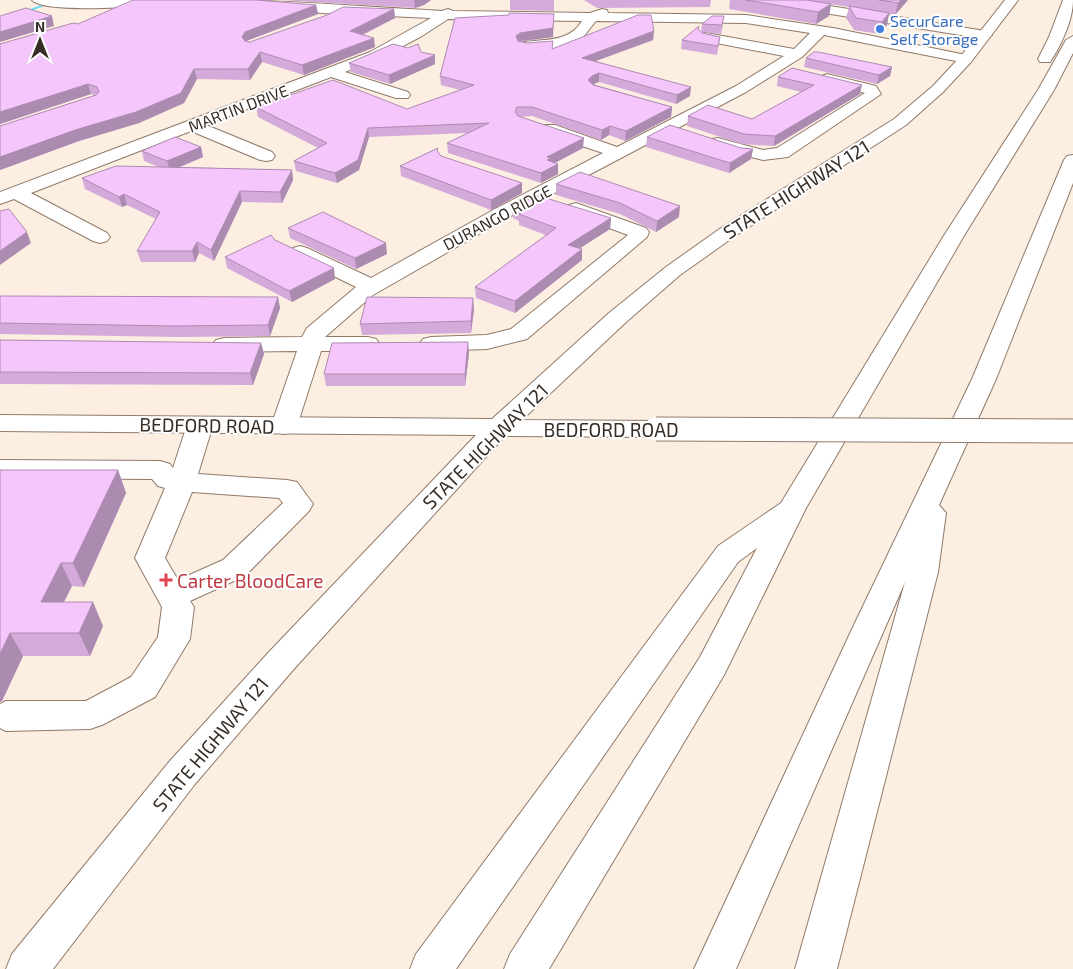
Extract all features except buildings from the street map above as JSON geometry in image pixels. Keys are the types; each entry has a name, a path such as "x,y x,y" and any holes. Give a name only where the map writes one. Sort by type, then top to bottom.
{"main road":[{"path":"38,0 65,5 182,0"},
{"path":"221,0 342,10 445,15 746,19 821,30 966,59"},
{"name":"MARTIN DRIVE","path":"8,195 390,48 467,0"},
{"path":"769,0 985,35"},
{"path":"525,969 712,666 792,508 954,234 1041,79 1068,0"},
{"name":"STATE HIGHWAY 121","path":"27,969 189,766 281,661 498,428 617,318 672,271 728,232 900,122 938,89 966,59 1008,1"},
{"path":"526,46 556,43 573,37 581,32 591,16 605,12 614,4"},
{"path":"90,19 95,5"},
{"path":"314,23 342,10"},
{"name":"DURANGO RIDGE","path":"284,426 314,333 372,286 502,212 740,89 776,67 796,63 821,30"},
{"path":"706,37 796,63"},
{"path":"1041,79 1073,40"},
{"path":"331,72 402,96"},
{"path":"703,138 747,152 763,155 782,153 874,94 871,89 814,76"},
{"path":"535,124 619,153"},
{"path":"191,125 266,156"},
{"path":"715,969 865,636 984,379 1073,160"},
{"path":"206,346 478,343 502,341 519,334 638,237 639,232 539,194 517,183"},
{"path":"8,195 100,237"},
{"path":"285,245 372,286"},
{"name":"BEDFORD ROAD","path":"0,423 1073,431"},
{"path":"6,716 90,715 143,687 174,639 178,607 150,558 182,482 200,425"},
{"path":"0,469 160,470 168,480 287,489 299,504 234,568 172,596"},
{"path":"816,969 923,572 937,483"},
{"path":"431,969 728,554 792,508"}],"waterway":[{"path":"22,13 42,6"}],"place":[{"name":"SecurCare Self Storage","path":"880,29"},
{"name":"Carter BloodCare","path":"166,580"}]}
